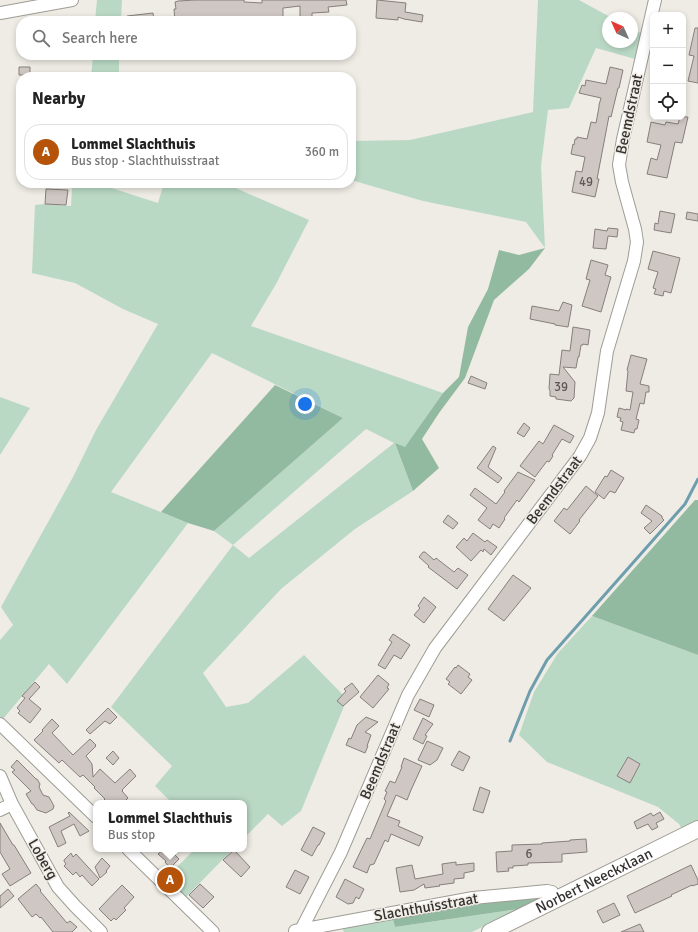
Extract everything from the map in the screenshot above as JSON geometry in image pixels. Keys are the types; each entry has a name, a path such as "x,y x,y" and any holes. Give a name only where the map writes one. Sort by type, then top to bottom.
{"main road":[{"name":"Norbert Neeckxlaan","path":"490,932 698,829"}],"street":[{"path":"0,13 72,0"},
{"name":"Beemdstraat","path":"297,932 341,852 408,695 439,643 580,456 590,438 598,413 607,351 634,261 637,242 619,165 620,152 655,0"},
{"path":"0,724 93,814"},
{"name":"Loberg","path":"0,776 12,804 58,887 101,932"},
{"path":"0,810 12,804"},
{"path":"131,852 213,932"},
{"name":"Slachthuisstraat","path":"297,932 488,896 547,891 552,892 557,899"}],"green space":[{"path":"97,0 122,0 121,16 95,16"},
{"path":"538,0 579,0 602,13 602,48 638,48 635,59 596,48 569,108 548,110 541,166 545,248 526,222 423,201 356,181 356,141 410,140 533,112"},
{"path":"638,32 641,33 638,46"},
{"path":"93,60 119,60 119,72 91,72"},
{"path":"72,188 112,188 158,203 162,188 235,188 309,220 276,284 251,326 443,393 405,448 395,443 413,491 355,529 281,589 203,673 226,707 248,703 304,655 347,699 301,811 282,826 268,814 247,835 247,800 169,800 155,786 172,766 111,707 233,545 214,531 343,418 212,353 111,492 188,523 67,684 49,664 3,719 0,717 0,640 13,625 1,607 73,477 96,430 158,324 123,309 75,283 32,273 35,205 45,204 71,206","holes":["366,429 394,443 249,558 233,545"]},
{"path":"545,248 529,269 494,300 465,378 422,439 439,468 413,491 395,443 405,447 443,393 459,377 468,327 488,289 499,250 519,255"},
{"path":"275,385 343,418 214,531 188,523 161,512"},
{"path":"0,397 30,408 0,455"},
{"path":"695,500 698,500 698,655 592,616"},
{"path":"592,616 698,655 698,820 682,829 679,824 658,807 547,762 519,735 534,692 558,653"},
{"path":"192,852 230,852 184,899 164,880"},
{"path":"544,896 519,909 395,927 392,916 443,906"},
{"path":"519,909 472,932 344,932 341,926 392,916 395,927"}],"building":[{"path":"244,0 244,2 262,3 262,0 346,0 347,5 328,7 329,12 312,13 312,16 300,16 300,6 283,8 283,16 175,16 174,9 176,9 175,2"},
{"path":"377,0 406,3 405,12 423,15 422,22 398,17 398,20 376,18"},
{"path":"153,13 153,16 127,16"},
{"path":"695,28 698,28 698,83 688,81 694,56 689,55"},
{"path":"19,67 30,67 30,72 19,72"},
{"path":"610,67 623,70 611,117 609,116 595,197 572,192 576,171 582,172 585,157 571,154 575,139 577,139 577,137 587,139 591,122 596,123 601,98 579,93 582,85 585,86 586,80 606,84"},
{"path":"686,117 688,117 682,143 675,142 667,178 647,174 651,158 657,160 661,145 647,142 651,122 665,125 666,122 678,124 679,120 686,120"},
{"path":"46,189 68,190 66,205 45,204"},
{"path":"660,211 675,214 671,233 654,230 655,223 658,224"},
{"path":"687,212 698,214 698,221 686,219"},
{"path":"608,228 618,229 617,237 608,236 606,249 593,248 595,229 607,231"},
{"path":"653,251 680,258 671,293 664,291 663,296 654,294 656,289 653,288 658,272 648,269"},
{"path":"591,260 608,265 605,275 611,277 601,312 582,306 590,280 586,279"},
{"path":"563,302 572,305 568,327 530,319 532,306 559,311"},
{"path":"573,327 590,330 588,345 581,345 576,368 563,367 575,382 574,398 571,401 556,399 556,397 550,396 549,389 550,374 559,375 562,350 570,351"},
{"path":"631,355 647,359 640,384 649,386 649,392 646,392 644,404 640,403 636,419 639,420 637,429 635,429 634,433 621,430 623,422 620,421 621,418 617,417 619,408 630,410 633,392 626,391 627,370"},
{"path":"471,376 487,383 485,389 468,383"},
{"path":"524,423 530,428 524,437 517,433"},
{"path":"554,425 574,436 570,443 562,439 549,462 547,461 535,477 520,466 539,441 543,444"},
{"path":"493,446 496,448 488,467 502,478 498,483 477,468"},
{"path":"611,470 624,478 615,493 610,491 604,499 595,492 605,476 607,477"},
{"path":"518,472 535,480 519,502 517,500 504,518 505,519 499,528 493,524 490,529 478,520 487,508 470,495 475,488 496,504"},
{"path":"586,486 598,496 570,534 554,521 564,508 567,510"},
{"path":"646,505 662,516 664,520 650,534 644,528 652,521 641,513"},
{"path":"448,515 458,523 453,529 443,522"},
{"path":"473,533 485,542 487,540 497,547 491,555 484,549 483,552 481,550 471,561 456,547 464,538 467,541"},
{"path":"423,552 434,560 436,558 454,572 458,568 468,575 457,589 428,567 429,566 419,557"},
{"path":"513,575 531,588 504,621 488,609"},
{"path":"424,597 436,607 424,623 414,615 420,608 418,606"},
{"path":"393,634 410,645 401,659 394,655 385,669 378,665 392,642 389,640"},
{"path":"458,665 470,674 468,677 472,680 461,694 448,684 450,682 446,679"},
{"path":"378,675 389,684 387,688 389,689 373,708 360,697"},
{"path":"35,682 40,687 29,699 41,709 30,723 18,713 20,711 17,708 25,698 22,696"},
{"path":"352,683 359,692 343,706 337,701 346,691 344,689"},
{"path":"420,699 434,705 429,717 414,710"},
{"path":"108,708 117,717 110,724 105,721 90,734 86,730"},
{"path":"366,717 378,722 365,732 371,735 365,753 346,745 349,738 351,739 357,725"},
{"path":"423,718 433,724 425,735 427,736 423,744 413,739"},
{"path":"52,719 59,726 52,733 73,755 90,739 96,745 86,756 92,764 93,777 100,769 115,783 130,769 136,776 122,790 128,798 126,800 104,800 105,799 94,788 95,787 83,775 80,777 62,760 59,763 34,740 43,731 42,730"},
{"path":"427,741 443,748 437,760 430,765 418,760"},
{"path":"113,751 119,758 113,765 106,758"},
{"path":"459,751 470,757 463,771 451,765"},
{"path":"628,757 640,764 630,783 617,776"},
{"path":"404,758 422,766 407,800 396,795 387,816 400,821 398,826 423,837 419,846 391,834 388,842 385,840 374,864 370,865 367,873 353,867 367,838 370,839 386,801 384,799 387,792 385,791 390,781 395,783"},
{"path":"17,760 37,779 43,795 49,797 54,806 53,809 46,813 37,810 32,804 26,794 31,791 12,772 15,770 11,767"},
{"path":"480,787 490,791 483,813 473,810"},
{"path":"69,812 89,831 80,836 74,824 61,831 66,843 58,847 49,827 70,816 68,813"},
{"path":"660,812 664,819 656,823 658,827 652,830 648,824 637,829 634,822 651,813 653,816"},
{"path":"0,823 31,873 10,886 2,874 10,869 0,852"},
{"path":"313,827 325,833 312,856 301,850"},
{"path":"586,839 587,852 562,854 562,862 528,863 528,865 513,866 513,868 508,868 509,871 497,872 496,852 512,851 512,845 542,844"},
{"path":"160,852 174,852 173,853 179,859 170,868 165,862 166,861 158,854"},
{"path":"232,852 236,852 250,867 241,877 223,860"},
{"path":"71,853 73,857 76,854 99,879 92,886 82,875 80,877 76,872 73,875 64,866 66,864 64,860"},
{"path":"102,858 110,866 106,871 107,872 100,878 95,867"},
{"path":"456,862 456,865 474,863 474,871 464,873 464,878 454,879 454,883 425,888 424,884 414,890 400,892 396,868 412,865 415,879 443,874 442,864"},
{"path":"691,865 698,880 698,884 692,885 635,913 627,896"},
{"path":"295,870 309,877 300,894 286,887"},
{"path":"345,879 364,889 359,899 356,897 353,903 348,904 336,897"},
{"path":"36,884 41,890 40,891 67,923 70,921 77,927 72,932 53,932 41,917 40,918 36,914 32,917 18,899"},
{"path":"200,884 214,897 203,908 189,895"},
{"path":"122,885 134,897 124,908 126,910 116,920 114,918 111,921 99,909"},
{"path":"8,889 14,896 0,908 0,896"},
{"path":"614,903 620,915 603,923 597,911"},
{"path":"640,924 644,932 621,932"}],"waterway":[{"path":"510,741 530,691 547,660 685,504 698,479"}],"place":[{"name":"Lommel Slachthuis","path":"170,880"}]}
